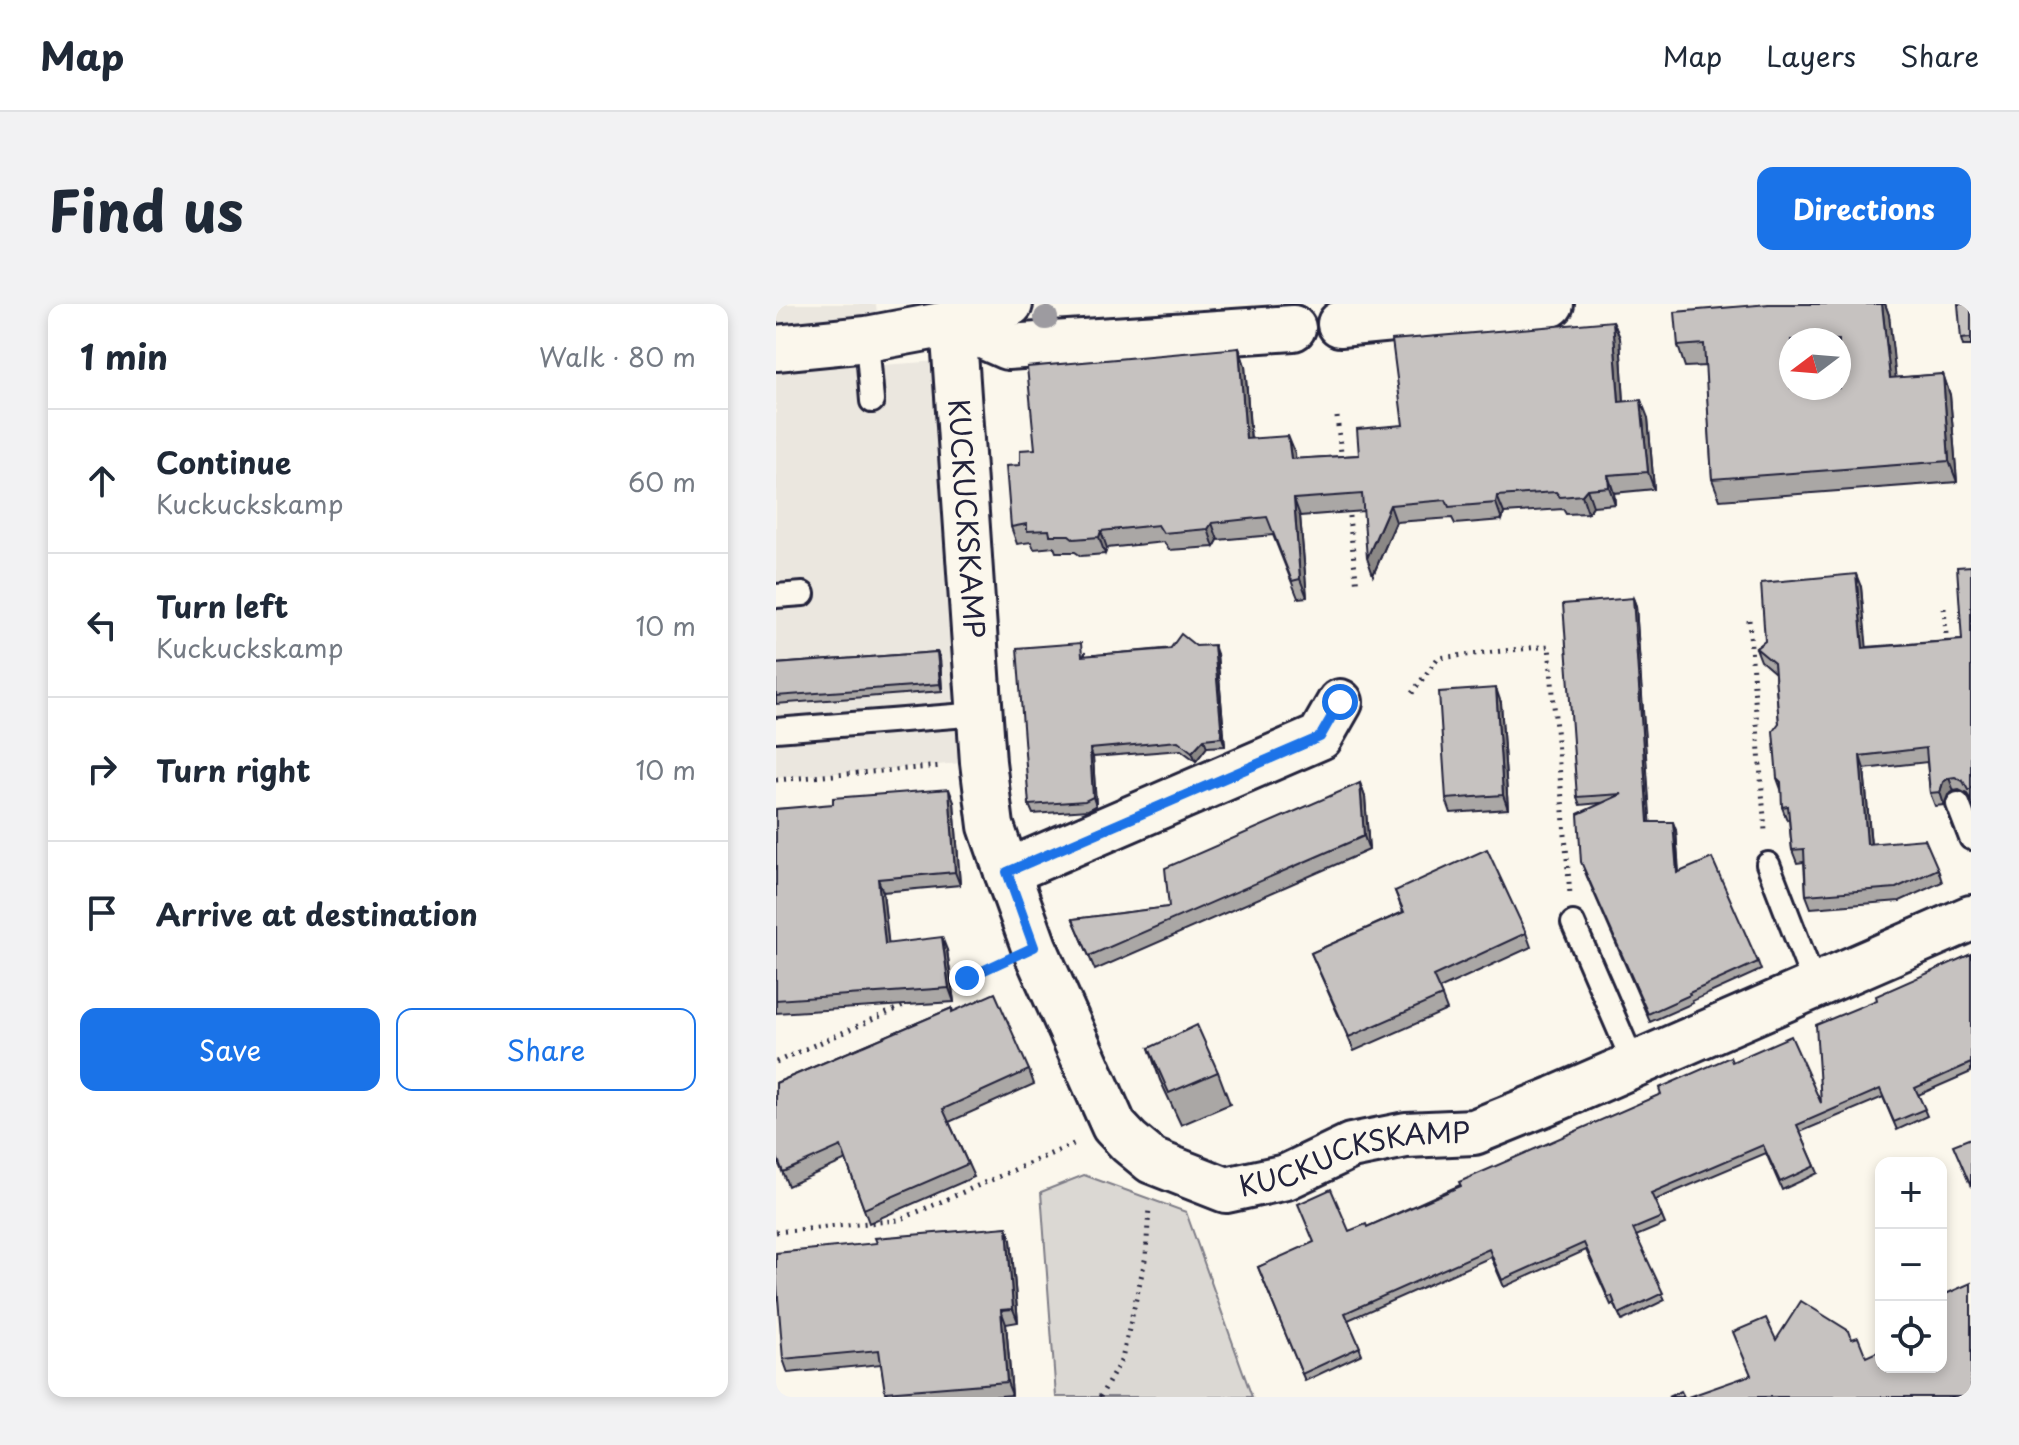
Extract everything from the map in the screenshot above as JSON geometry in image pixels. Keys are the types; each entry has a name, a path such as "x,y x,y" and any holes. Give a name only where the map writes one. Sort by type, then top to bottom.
{"street":[{"path":"776,348 867,339 953,323 1010,304"},
{"path":"953,323 1007,347 1288,316 1303,334 1314,336 1325,335 1344,314 1551,304"},
{"name":"KUCKUCKSKAMP","path":"953,323 983,762 991,826 1034,947 1114,1126 1152,1161 1226,1190 1286,1177 1351,1146 1406,1135 1474,1132 1971,918"},
{"path":"1007,872 1320,737 1340,702"}],"lane":[{"path":"867,339 872,401"},
{"path":"776,596 803,594"},
{"path":"776,730 980,714"},
{"path":"1958,804 1971,838"},
{"path":"1768,864 1815,986"},
{"path":"1573,923 1634,1064"}],"path":[{"path":"1337,417 1342,463"},
{"path":"1346,494 1357,587"},
{"path":"1944,608 1947,653"},
{"path":"1749,620 1768,864"},
{"path":"1412,693 1438,658 1549,646 1573,923"},
{"path":"776,780 983,762"},
{"path":"940,990 1034,947"},
{"path":"776,1062 912,1002"},
{"path":"776,1232 899,1220 1114,1126"},
{"path":"1100,1397 1122,1359 1146,1256 1152,1161"}],"shaded area":[{"path":"776,304 876,304 882,365 941,361 974,762 776,778"},
{"path":"1084,1175 1186,1212 1252,1397 1056,1397 1041,1192"}],"building":[{"path":"1769,304 1882,304 1890,378 1943,374 1949,461 1712,479 1704,344 1678,346 1675,312"},
{"path":"1958,304 1971,304 1971,338 1961,339"},
{"path":"1613,321 1619,402 1641,400 1648,472 1608,475 1609,487 1587,489 1582,495 1560,497 1556,492 1497,496 1496,503 1449,507 1446,500 1390,505 1367,558 1362,494 1294,499 1300,579 1292,581 1267,517 1212,523 1208,529 1163,533 1158,525 1101,531 1099,537 1074,539 1069,535 1050,535 1049,530 1027,531 1027,524 1011,527 1006,466 1020,465 1020,450 1035,449 1027,367 1239,348 1246,439 1288,436 1291,459 1359,455 1357,429 1403,425 1392,340"},
{"path":"1971,566 1971,790 1955,777 1943,782 1940,792 1930,793 1926,748 1860,756 1867,844 1925,839 1938,869 1896,888 1806,895 1804,849 1792,850 1788,806 1782,807 1781,782 1777,778 1773,731 1779,723 1774,663 1756,648 1765,641 1761,583 1856,574 1863,648 1962,640 1957,567"},
{"path":"1633,598 1648,822 1673,822 1677,873 1712,858 1758,962 1648,1014 1581,862 1578,814 1622,794 1577,797 1563,604"},
{"path":"1181,634 1196,646 1214,645 1222,737 1204,739 1192,752 1178,741 1090,749 1093,797 1085,801 1029,805 1017,648 1081,643 1082,656 1170,649"},
{"path":"937,652 940,684 776,696 776,664"},
{"path":"1496,688 1503,795 1446,799 1439,692"},
{"path":"1360,783 1364,836 1089,956 1073,919 1169,907 1165,868"},
{"path":"949,789 955,872 878,879 885,944 942,937 949,988 776,1000 776,809 833,804 833,798"},
{"path":"1487,849 1526,933 1433,976 1442,996 1349,1037 1311,953 1404,912 1395,891"},
{"path":"1971,954 1971,1063 1915,1088 1925,1109 1894,1122 1880,1089 1797,1125 1815,1166 1780,1182 1763,1145 1651,1193 1662,1217 1633,1229 1663,1293 1619,1314 1584,1243 1502,1280 1489,1249 1345,1313 1360,1347 1302,1374 1258,1267 1314,1242 1298,1204 1331,1189 1349,1231 1366,1224 1367,1227 1461,1186 1459,1182 1661,1094 1659,1088 1730,1057 1732,1062 1791,1036 1821,1103 1816,1025 1877,1000 1876,996"},
{"path":"995,993 1029,1070 943,1109 968,1164 864,1209 841,1146 783,1172 776,1155 776,1083 952,1008 952,1012"},
{"path":"1197,1025 1218,1072 1169,1093 1149,1048"},
{"path":"1971,1138 1971,1187 1953,1145"},
{"path":"1007,1227 1013,1309 1001,1310 1007,1382 885,1392 879,1350 783,1359 776,1253 877,1243 875,1238"},
{"path":"1971,1283 1971,1397 1688,1397 1751,1375 1733,1332 1766,1318 1776,1340 1801,1301 1849,1331 1852,1339 1858,1337 1866,1357 1875,1353 1875,1373 1947,1373 1947,1293"},
{"path":"1681,1391 1684,1397 1668,1397"}],"route":[{"path":"967,978 1034,947 1007,872 1320,737 1340,702"}]}
